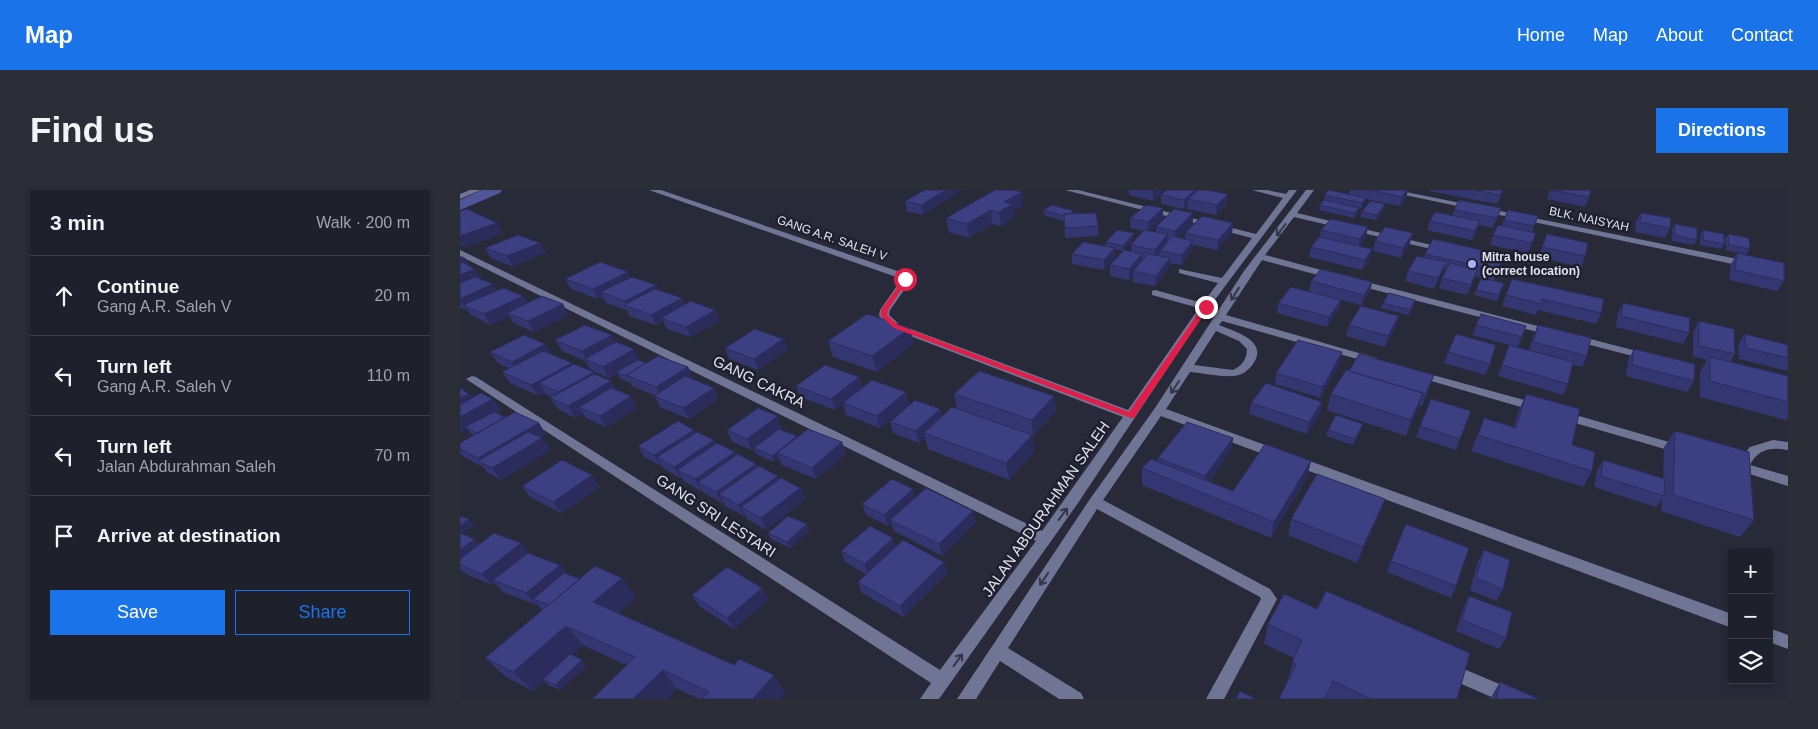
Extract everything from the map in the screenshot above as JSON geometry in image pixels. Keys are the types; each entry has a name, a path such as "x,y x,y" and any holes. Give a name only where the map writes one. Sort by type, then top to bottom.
{"street":[{"path":"460,197 477,190"},
{"name":"GANG A.R. SALEH V","path":"653,190 903,276 904,283 885,310 884,316 896,326 1131,416"},
{"path":"1069,190 1259,237"},
{"path":"1256,190 1290,194"},
{"path":"966,699 1096,502 1160,411 1249,271 1310,190"},
{"name":"BLK. NAISYAH","path":"1385,190 1759,267"},
{"name":"JALAN ABDURAHMAN SALEH","path":"929,699 1045,539 1206,307 1290,194"},
{"path":"1293,214 1455,252"},
{"name":"GANG CAKRA","path":"460,252 1045,539"},
{"path":"1260,257 1663,361"},
{"path":"1236,268 1249,271"},
{"path":"1182,271 1225,282"},
{"path":"1155,293 1206,307"},
{"path":"1218,322 1382,363"},
{"path":"1188,368 1233,373 1240,372 1250,361 1253,353 1252,345 1218,322"},
{"path":"1410,372 1695,454"},
{"name":"GANG SRI LESTARI","path":"472,379 942,680"},
{"path":"1160,411 1728,620"},
{"path":"1742,467 1747,455 1756,449 1770,445 1788,446"},
{"path":"1723,462 1788,481"},
{"path":"1096,502 1283,601"},
{"path":"1215,699 1269,599 1265,593"},
{"path":"1773,636 1788,642"},
{"path":"998,650 1075,699"},
{"path":"1435,665 1515,699"}],"building":[{"path":"925,190 946,190 921,205 905,201"},
{"path":"995,190 1022,192 1004,202 1013,204 999,212 991,210 967,224 946,218"},
{"path":"1167,190 1195,190 1184,200 1161,195"},
{"path":"1198,190 1228,194 1217,205 1188,199"},
{"path":"1329,190 1366,198 1362,203 1324,195"},
{"path":"1370,190 1407,190 1402,197"},
{"path":"1475,190 1503,190 1500,195"},
{"path":"1551,190 1591,190 1589,197"},
{"path":"1324,200 1359,208 1355,213 1320,205"},
{"path":"1459,200 1501,208 1497,218 1454,210"},
{"path":"1370,201 1385,204 1377,215 1362,212"},
{"path":"1052,205 1074,211 1064,214 1064,216 1044,210"},
{"path":"1146,205 1163,208 1148,222 1130,218"},
{"path":"467,209 497,223 460,236 460,211"},
{"path":"1174,209 1193,213 1175,231 1156,227"},
{"path":"1508,210 1538,216 1534,226 1504,220"},
{"path":"1435,212 1480,221 1475,231 1430,221"},
{"path":"1096,213 1098,226 1065,228 1064,214"},
{"path":"1641,213 1671,218 1670,228 1640,222"},
{"path":"1202,216 1233,223 1218,240 1185,233"},
{"path":"1331,219 1368,227 1360,239 1321,230"},
{"path":"1675,224 1697,228 1697,240 1674,235"},
{"path":"1498,225 1536,233 1532,243 1493,235"},
{"path":"1385,227 1413,233 1403,248 1375,241"},
{"path":"1117,230 1134,233 1123,246 1106,242"},
{"path":"1144,230 1168,234 1155,250 1131,245"},
{"path":"1703,230 1724,234 1724,244 1703,240"},
{"path":"1547,234 1588,243 1585,256 1542,247"},
{"path":"1728,234 1749,238 1750,249 1729,245"},
{"path":"518,235 540,243 507,256 485,248"},
{"path":"1172,236 1193,241 1182,255 1160,251"},
{"path":"1319,237 1372,249 1365,260 1311,247"},
{"path":"1433,239 1504,255 1498,271 1425,254"},
{"path":"1083,242 1115,248 1104,260 1072,254"},
{"path":"1124,250 1142,254 1129,269 1110,265"},
{"path":"1737,253 1784,263 1784,281 1735,270"},
{"path":"1148,254 1170,258 1156,276 1133,271"},
{"path":"1417,256 1446,262 1438,278 1408,271"},
{"path":"462,262 475,269 460,275 460,263"},
{"path":"600,262 628,272 593,289 565,279"},
{"path":"1450,263 1477,270 1471,285 1442,278"},
{"path":"1321,269 1372,282 1364,295 1311,281"},
{"path":"475,277 493,284 460,299 460,283"},
{"path":"632,277 656,285 625,301 600,292"},
{"path":"1481,278 1504,283 1499,295 1476,290"},
{"path":"1512,279 1604,299 1601,313 1542,299 1541,304 1506,295"},
{"path":"1291,287 1341,300 1329,317 1278,303"},
{"path":"503,288 523,296 484,314 463,305"},
{"path":"655,289 682,298 651,315 624,305"},
{"path":"1389,293 1415,300 1410,310 1383,303"},
{"path":"542,296 563,304 528,321 507,313"},
{"path":"691,301 715,310 686,327 661,318"},
{"path":"1623,303 1690,318 1689,333 1621,316"},
{"path":"1361,306 1399,316 1388,336 1349,325"},
{"path":"867,314 910,328 872,356 828,341"},
{"path":"1481,314 1526,326 1522,337 1476,325"},
{"path":"1699,321 1734,329 1735,354 1699,346"},
{"path":"585,325 612,335 582,351 555,340"},
{"path":"1538,325 1591,338 1587,356 1533,342"},
{"path":"755,329 783,339 754,359 725,348"},
{"path":"1456,334 1496,345 1490,364 1448,352"},
{"path":"1745,334 1788,345 1788,358 1746,348"},
{"path":"524,335 545,344 512,362 490,352"},
{"path":"1298,340 1342,352 1323,387 1276,373"},
{"path":"616,342 634,349 603,367 585,359"},
{"path":"1509,345 1573,362 1568,384 1502,365"},
{"path":"1634,349 1695,364 1694,381 1632,365"},
{"path":"543,351 572,363 531,385 502,372"},
{"path":"1359,354 1434,375 1425,395 1349,371"},
{"path":"658,356 688,367 656,387 626,375"},
{"path":"1710,357 1788,376 1788,402 1710,381"},
{"path":"638,360 646,363 625,376 616,372"},
{"path":"574,364 594,372 558,392 539,383"},
{"path":"825,365 859,377 831,399 796,386"},
{"path":"1346,370 1423,393 1411,420 1331,394"},
{"path":"979,371 1054,396 1032,420 954,394"},
{"path":"594,374 611,381 568,406 550,398"},
{"path":"685,376 714,388 683,408 654,396"},
{"path":"872,380 906,392 877,416 843,403"},
{"path":"1266,383 1322,402 1309,422 1251,403"},
{"path":"460,388 469,394 460,398"},
{"path":"611,388 631,396 600,416 579,407"},
{"path":"481,393 493,399 460,417 460,405"},
{"path":"1526,394 1580,409 1572,445 1595,452 1592,471 1478,435 1484,418 1516,428"},
{"path":"1431,399 1471,411 1460,439 1420,426"},
{"path":"915,400 940,409 916,431 890,422"},
{"path":"952,407 1032,435 1006,463 924,433"},
{"path":"758,408 778,416 747,439 727,430"},
{"path":"494,412 505,417 477,433 465,427"},
{"path":"515,412 539,423 478,458 460,449 460,443"},
{"path":"1336,415 1363,424 1355,439 1328,430"},
{"path":"678,421 694,430 654,455 638,446"},
{"path":"1187,422 1233,438 1205,476 1158,458"},
{"path":"779,429 797,436 772,456 754,448"},
{"path":"808,429 842,442 812,468 777,453"},
{"path":"1675,431 1749,452 1754,520 1673,495"},
{"path":"528,432 542,438 492,468 478,461"},
{"path":"697,432 714,440 674,467 657,457"},
{"path":"717,443 735,452 695,479 677,470"},
{"path":"1265,444 1311,461 1274,522 1142,468 1151,459 1233,491"},
{"path":"738,454 756,464 716,492 698,482"},
{"path":"562,460 592,475 553,502 522,486"},
{"path":"1603,460 1665,479 1664,496 1601,476"},
{"path":"759,466 778,476 738,505 719,494"},
{"path":"1317,474 1385,499 1363,547 1291,519"},
{"path":"781,478 800,488 761,518 741,507"},
{"path":"892,479 913,489 884,515 862,504"},
{"path":"926,488 973,511 939,544 890,520"},
{"path":"460,516 469,519 460,526"},
{"path":"788,516 807,524 787,542 768,533"},
{"path":"1406,524 1469,548 1456,586 1391,561"},
{"path":"870,526 893,538 865,564 841,551"},
{"path":"460,533 475,539 460,550"},
{"path":"494,533 521,543 482,574 460,565 460,559"},
{"path":"903,540 944,562 900,606 858,582"},
{"path":"1484,550 1510,560 1503,589 1476,578"},
{"path":"528,553 560,565 526,593 493,580"},
{"path":"595,566 622,578 593,602 734,665 739,659 774,675 753,699 702,699 709,692 663,670 633,699 592,699 635,657 566,626 513,672 485,658"},
{"path":"727,567 762,588 727,618 692,595"},
{"path":"564,573 580,579 549,605 533,599"},
{"path":"1326,591 1470,653 1457,699 1371,699 1333,681 1325,699 1279,699 1296,664 1292,662 1302,640 1268,624 1284,594 1317,609"},
{"path":"1469,596 1512,612 1506,638 1462,620"},
{"path":"570,654 582,660 555,685 543,679"},
{"path":"1500,682 1539,699 1496,699"},
{"path":"1240,691 1256,699 1236,699"}],"waterway":[{"path":"460,205 495,190"}],"place":[{"name":"Mitra house (correct location)","path":"1472,264"}],"route":[{"path":"905,279 885,310 884,316 889,322 1131,416 1195,320 1206,307"}]}
